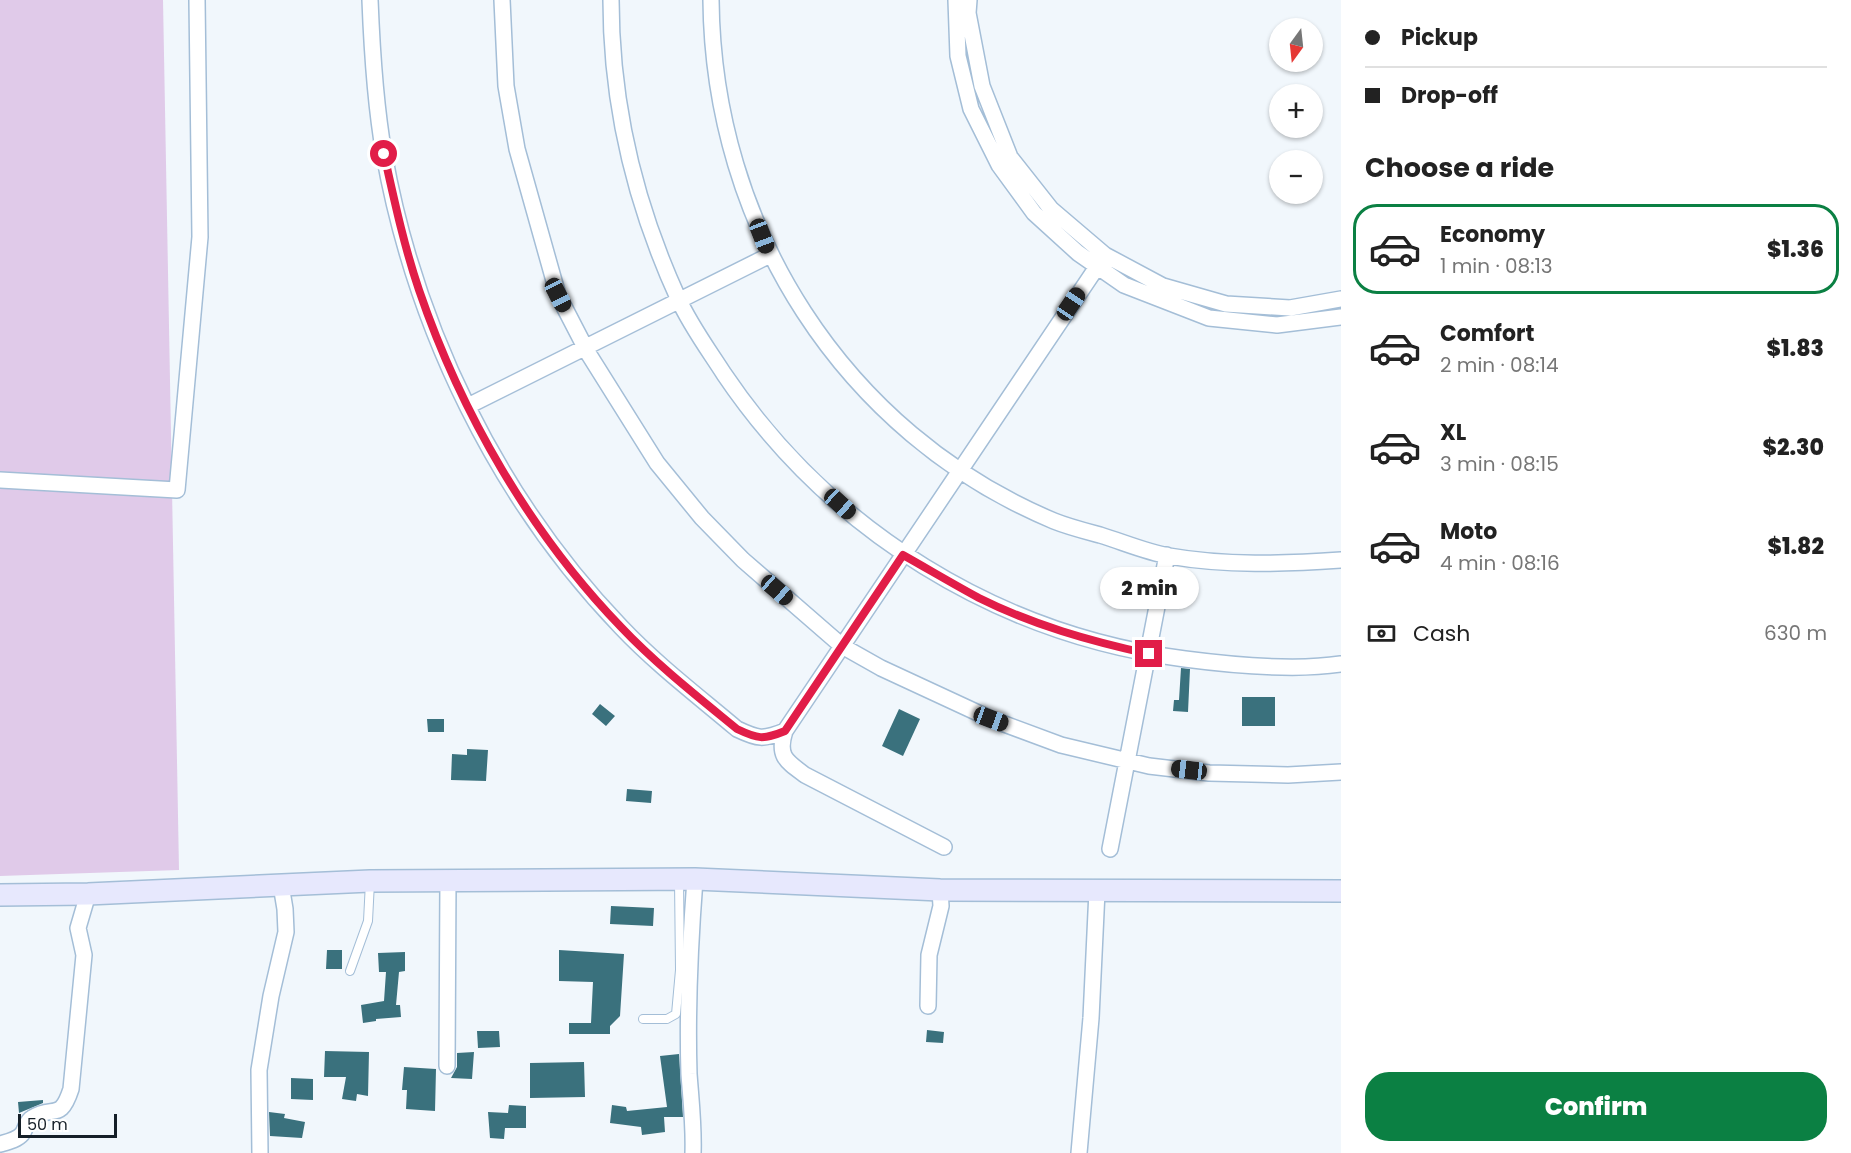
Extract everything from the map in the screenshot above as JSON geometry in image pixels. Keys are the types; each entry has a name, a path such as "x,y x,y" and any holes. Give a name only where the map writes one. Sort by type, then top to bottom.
{"street":[{"path":"0,480 177,490 200,237 197,0"},
{"path":"370,0 373,74 384,154 400,224 419,290 444,354 468,406 502,468 537,524 572,570 621,627 737,729 756,738 769,738 785,731"},
{"path":"502,0 506,86 517,149 558,295 588,353 657,463 702,518 743,560 842,646 881,668 991,719 1061,745 1149,766 1209,773 1288,775 1341,772"},
{"path":"611,0 611,41 617,98 629,158 652,232 678,298 709,350 768,433 809,476 856,518 903,555 980,598 1043,625 1096,642 1149,654 1204,662 1263,665 1341,664"},
{"path":"711,0 715,74 732,159 770,255 830,348 866,392 912,434 959,471 1055,521 1167,555 1240,564 1341,560"},
{"path":"956,0 958,56 969,98 999,165 1034,213 1101,261 1163,286 1226,304 1290,308 1341,299"},
{"path":"969,0 968,13 981,87 1010,157 1051,209 1124,285 1209,318 1276,325 1341,317"},
{"path":"468,406 770,255"},
{"path":"944,847 823,785 791,765 783,755 781,745 785,731 1101,261"},
{"path":"1110,849 1167,555"},
{"path":"687,879 689,1074 694,1113 693,1153"},
{"path":"0,895 88,894 370,881 687,879 940,890 1341,891"},
{"path":"447,1066 448,880"},
{"path":"260,1153 259,1070 271,996 286,932 281,885"},
{"path":"928,1006 929,955 941,906 940,890"},
{"path":"1079,1153 1091,1018 1097,891"},
{"path":"0,1144 21,1135 29,1120 34,1116 59,1111 66,1105 71,1089 84,955 78,928 88,894"}],"lane":[{"path":"643,1019 667,1019 676,1014 687,879"},
{"path":"350,971 368,921 370,881"}],"shaded area":[{"path":"0,0 163,0 179,870 0,876"}],"building":[{"path":"1181,668 1190,669 1188,712 1173,711 1174,700 1179,700"},
{"path":"1242,697 1275,697 1275,726 1242,726"},
{"path":"600,704 615,716 606,726 592,714"},
{"path":"899,709 920,719 903,756 882,746"},
{"path":"427,719 444,719 444,732 428,732"},
{"path":"467,749 488,750 486,781 451,780 452,754 467,755"},
{"path":"627,789 652,791 651,803 626,801"},
{"path":"611,906 654,908 653,926 610,924"},
{"path":"327,950 342,950 342,969 326,969"},
{"path":"559,950 624,954 620,1016 610,1026 610,1034 569,1034 569,1023 591,1023 593,982 559,981"},
{"path":"405,952 405,971 399,972 396,1005 400,1005 401,1017 376,1019 376,1021 363,1023 361,1005 384,1001 386,972 379,972 378,953"},
{"path":"927,1030 944,1032 943,1043 926,1042"},
{"path":"477,1031 499,1031 500,1047 478,1048"},
{"path":"325,1051 369,1052 368,1096 357,1094 356,1101 342,1099 346,1077 324,1077"},
{"path":"474,1052 472,1079 451,1078 457,1067 457,1053"},
{"path":"679,1054 683,1117 664,1117 665,1132 642,1135 641,1127 610,1123 612,1105 626,1107 627,1111 667,1107 660,1056"},
{"path":"584,1062 585,1097 530,1098 530,1063"},
{"path":"404,1067 436,1069 435,1111 406,1109 407,1090 402,1090"},
{"path":"291,1078 313,1079 313,1100 291,1099"},
{"path":"43,1100 43,1103 19,1113 18,1102"},
{"path":"509,1105 526,1106 526,1128 505,1128 504,1139 490,1138 488,1112 508,1113"},
{"path":"269,1112 285,1114 284,1118 305,1122 302,1138 270,1136"}],"route":[{"path":"384,154 400,224 419,290 444,354 471,412 502,468 537,524 572,570 621,627 737,729 756,738 769,738 785,731 903,555 980,598 1043,625 1096,642 1149,654"}]}
